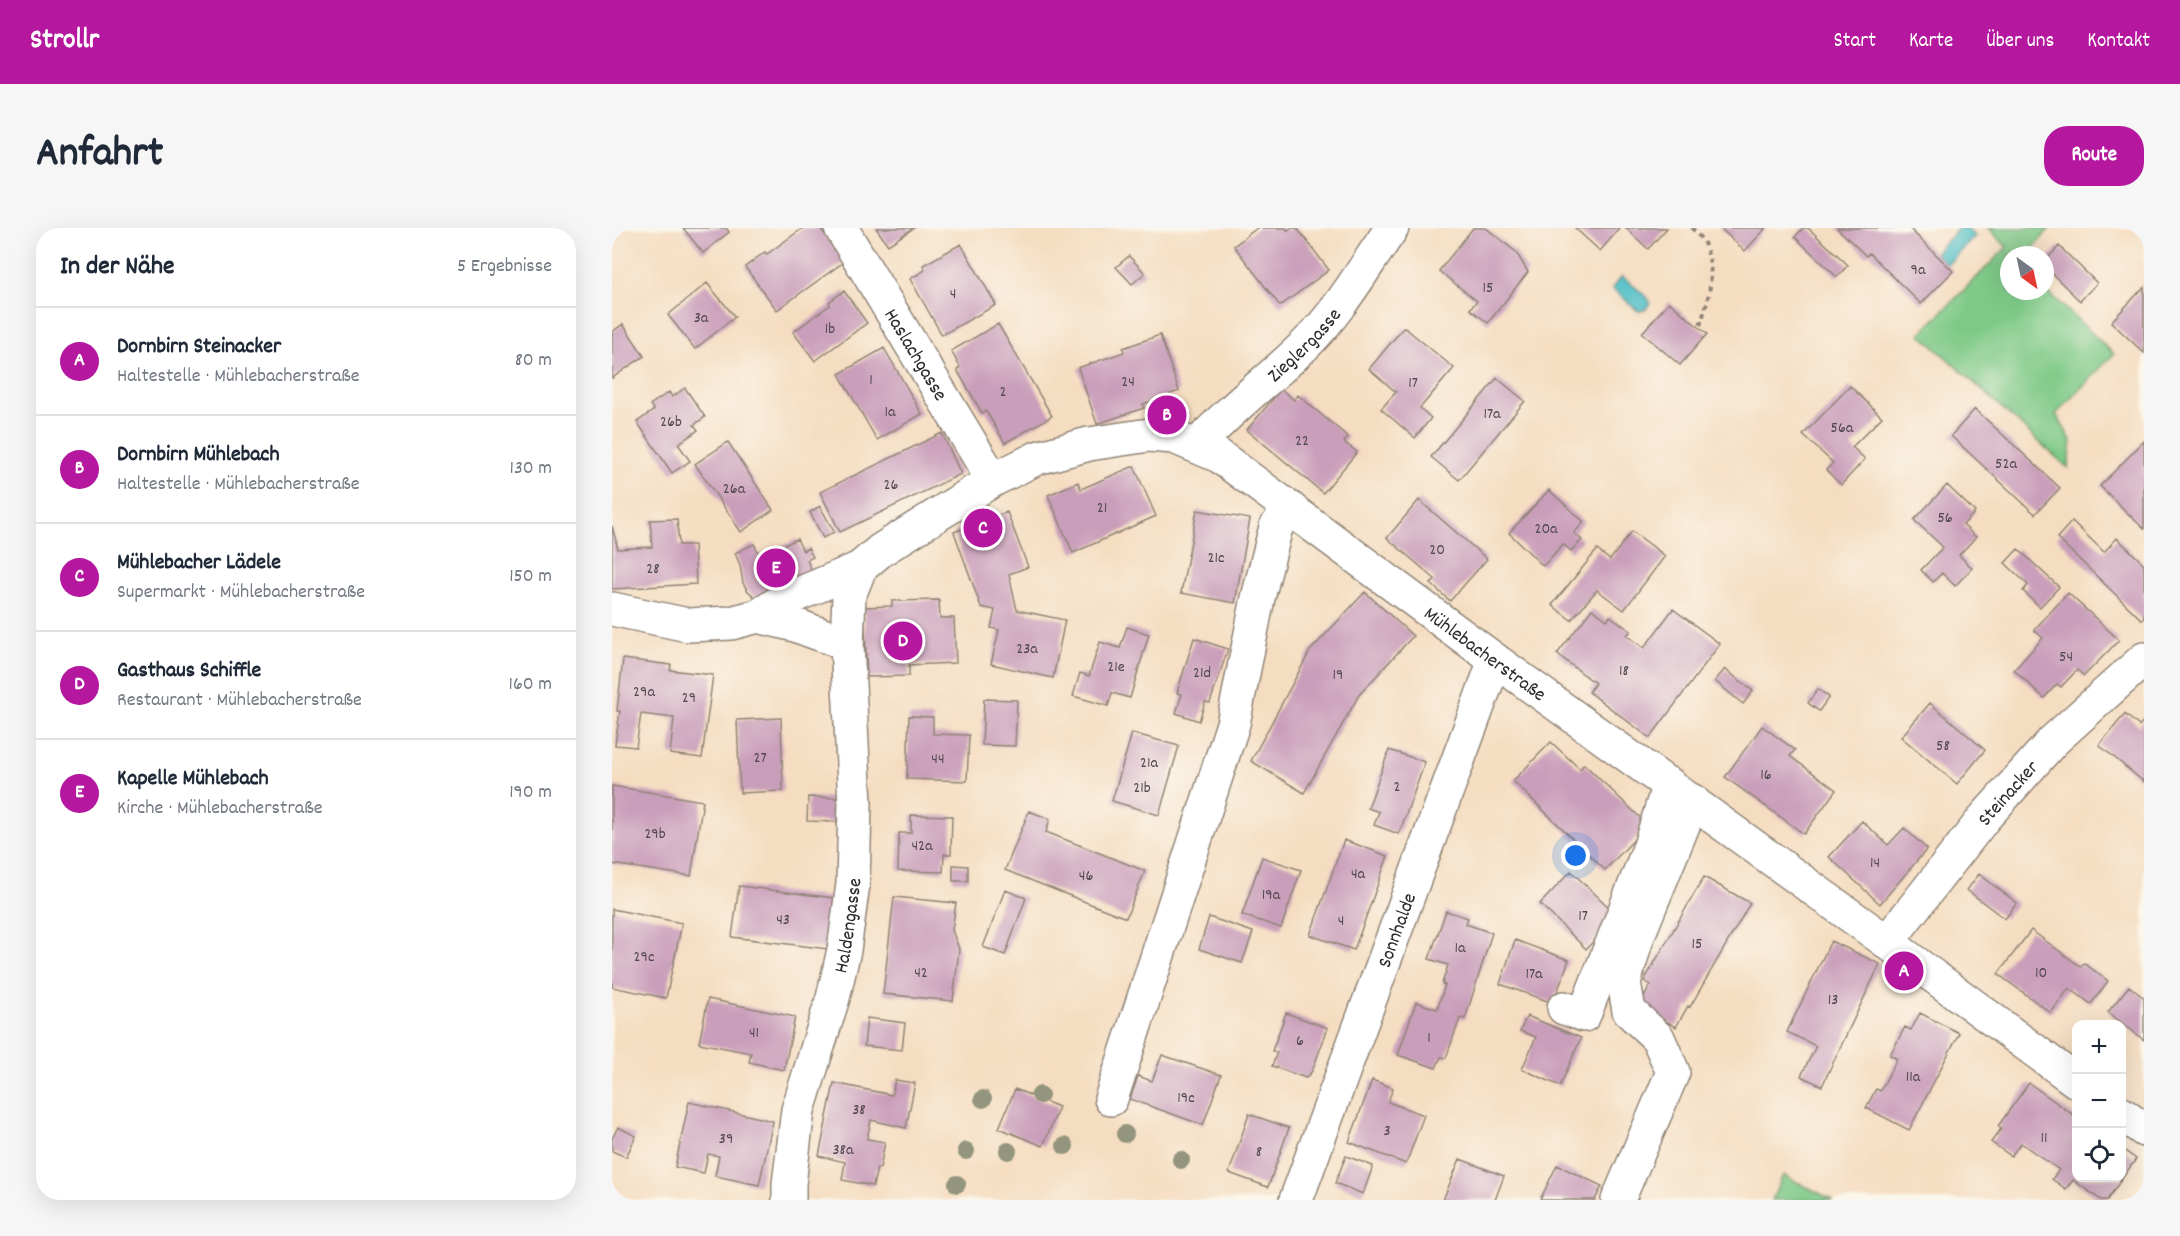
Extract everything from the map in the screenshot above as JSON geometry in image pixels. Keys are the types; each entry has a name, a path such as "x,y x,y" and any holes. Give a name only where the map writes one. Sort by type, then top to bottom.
{"street":[{"name":"Haslachgasse","path":"841,228 993,480"},
{"name":"Zieglergasse","path":"1198,446 1213,426 1233,407 1309,342 1336,309 1392,228"},
{"name":"Mühlebacherstraße","path":"612,609 688,625 731,623 758,616 780,602 860,568 881,550 993,480 1038,458 1089,444 1149,435 1174,437 1219,456 1495,660 1681,792 2072,1078"},
{"path":"1112,1099 1233,724 1258,598 1276,527 1290,508"},
{"name":"Mühlebacherstraße","path":"758,616 795,625 847,644 849,596 860,568"},
{"name":"Haldengasse","path":"789,1200 798,1110 833,998 844,950 853,884 855,804 847,644"},
{"name":"Steinacker","path":"1887,942 1985,817 2053,741 2144,659"},
{"name":"Sonnhalde","path":"1305,1198 1495,660"},
{"path":"1563,1008 1584,1015 1650,846 1681,792"},
{"path":"1618,1200 1673,1071 1658,1038 1629,1011 1624,982 1681,792"},
{"path":"2126,1117 2144,1130"}],"path":[{"path":"1692,228 1706,247 1711,274 1708,305 1699,328"}],"green space":[{"path":"1988,228 2050,228 2035,246 2006,246"},
{"path":"2000,254 2000,300 2054,300 2054,297 2114,354 2056,414 2072,442 2068,468 1920,334"},
{"path":"1783,1175 1833,1200 1772,1200"}],"water":[{"path":"1959,228 1967,228 1975,236 1947,265 1935,253"},
{"path":"1622,276 1648,298 1650,303 1645,310 1638,311 1612,288"}],"building":[{"path":"683,228 726,228 729,232 703,253"},
{"path":"803,228 820,228 845,261 777,310 745,267"},
{"path":"876,228 914,228 888,245"},
{"path":"1257,228 1286,228 1288,231 1291,228 1297,228 1329,270 1280,306 1234,246"},
{"path":"1473,228 1486,228 1516,252 1528,272 1488,323 1470,309 1477,301 1439,271"},
{"path":"1575,228 1620,228 1600,251"},
{"path":"1626,228 1667,228 1648,249"},
{"path":"1720,228 1766,228 1745,251"},
{"path":"1803,228 1808,228 1848,265 1837,277 1795,237"},
{"path":"1837,228 1909,228 1953,271 1921,304 1869,253 1866,256"},
{"path":"961,244 996,305 942,335 910,279 925,270 923,265"},
{"path":"2059,246 2097,283 2080,301 2054,276 2054,251"},
{"path":"1129,256 1145,273 1132,284 1116,267"},
{"path":"707,283 735,317 695,349 668,315"},
{"path":"2144,287 2144,353 2111,322"},
{"path":"844,291 867,323 815,361 793,332 830,305 829,302"},
{"path":"1669,302 1707,334 1680,365 1642,333"},
{"path":"623,324 644,356 612,378 612,332"},
{"path":"998,324 1052,416 1005,443 986,411 982,413 957,370 960,367 951,351"},
{"path":"1404,327 1454,368 1420,408 1431,418 1415,438 1381,409 1396,392 1369,369"},
{"path":"1160,335 1179,391 1143,404 1144,408 1097,424 1078,368 1124,352 1123,348"},
{"path":"884,348 922,414 877,440 839,374"},
{"path":"1497,378 1525,401 1459,480 1431,457"},
{"path":"1850,386 1882,417 1852,447 1865,459 1841,485 1826,470 1833,463 1803,435"},
{"path":"685,388 705,417 694,425 698,430 678,444 690,461 672,473 637,422 654,410 650,405 669,392 672,397"},
{"path":"1281,389 1294,400 1298,395 1348,437 1344,442 1357,452 1323,493 1247,430"},
{"path":"1975,409 2060,488 2035,514 1951,436"},
{"path":"942,433 961,474 840,532 820,492"},
{"path":"2144,441 2144,529 2100,486"},
{"path":"728,442 773,510 741,532 695,464"},
{"path":"1134,466 1156,516 1073,553 1048,495 1078,482 1081,489"},
{"path":"1947,485 1975,512 1963,525 1976,537 1959,555 1972,568 1955,586 1942,573 1933,582 1921,570 1943,547 1914,520"},
{"path":"1549,490 1584,522 1574,533 1582,540 1571,551 1563,544 1543,566 1509,533"},
{"path":"1419,500 1487,559 1450,601 1431,584 1435,579 1387,538"},
{"path":"820,506 834,532 823,538 810,512"},
{"path":"1197,510 1250,519 1235,603 1181,593"},
{"path":"1007,512 1028,567 1009,574 1017,610 1065,620 1053,678 991,664 999,630 991,628 995,610 981,607 954,532"},
{"path":"677,519 679,545 694,545 696,584 612,589 612,526 618,549 652,547 650,520"},
{"path":"2072,521 2104,552 2117,538 2144,564 2144,617 2142,620 2057,538"},
{"path":"1632,531 1665,556 1624,610 1597,590 1571,620 1552,605 1597,550 1610,560"},
{"path":"797,539 803,551 808,548 813,557 807,560 812,571 755,597 743,583 735,553 754,544 760,556"},
{"path":"2018,549 2059,587 2040,607 2023,591 2028,585 2005,563"},
{"path":"1365,592 1413,636 1359,695 1304,793 1251,761 1310,651"},
{"path":"2068,593 2119,640 2084,676 2077,670 2061,687 2057,684 2044,698 2014,670 2043,638 2034,630"},
{"path":"939,600 940,618 954,618 956,663 909,665 909,676 867,677 864,607 892,606 892,601"},
{"path":"1592,609 1607,620 1610,616 1631,631 1627,635 1644,648 1673,609 1720,644 1650,738 1589,692 1595,683 1557,654"},
{"path":"1127,627 1149,634 1130,698 1112,693 1108,706 1073,696 1080,673 1089,676 1100,642 1120,648"},
{"path":"1194,638 1228,649 1210,703 1205,702 1199,721 1176,713 1182,694 1177,693"},
{"path":"623,659 671,665 670,670 713,675 702,758 670,754 674,718 641,714 636,747 615,745 620,711 617,711"},
{"path":"1725,669 1753,691 1743,704 1715,681"},
{"path":"1818,689 1829,697 1819,711 1808,703"},
{"path":"984,699 1017,700 1015,746 982,745"},
{"path":"1930,703 1985,750 1957,784 1901,737"},
{"path":"2125,714 2139,726 2144,720 2144,782 2099,745"},
{"path":"909,716 933,717 933,734 969,735 967,781 907,779"},
{"path":"781,718 783,791 740,793 737,720"},
{"path":"1762,726 1795,750 1790,756 1836,790 1804,834 1725,777"},
{"path":"1132,733 1179,746 1159,815 1112,801"},
{"path":"1551,742 1580,769 1584,764 1648,825 1605,870 1513,781"},
{"path":"1389,750 1425,762 1399,834 1374,825 1379,812 1368,808"},
{"path":"612,786 703,801 691,876 612,864"},
{"path":"808,797 838,798 837,822 807,821"},
{"path":"1029,811 1050,819 1046,832 1145,871 1126,918 1005,870"},
{"path":"911,815 952,816 951,854 944,854 943,872 898,871 899,833 911,833"},
{"path":"1862,821 1888,845 1904,828 1927,849 1880,904 1829,857"},
{"path":"1344,840 1388,856 1354,950 1310,935"},
{"path":"1262,857 1301,870 1281,928 1242,915"},
{"path":"953,865 968,866 968,881 953,881"},
{"path":"1571,871 1618,916 1586,949 1540,904"},
{"path":"1979,874 2017,903 2005,919 1967,890"},
{"path":"1704,877 1750,903 1676,1027 1639,1005 1651,985 1644,981"},
{"path":"739,886 834,898 828,949 732,937"},
{"path":"1005,890 1026,898 1005,955 983,947"},
{"path":"894,897 956,903 952,930 959,949 953,1001 883,994"},
{"path":"612,909 682,923 666,998 612,987"},
{"path":"1446,911 1468,918 1466,924 1492,933 1465,1019 1460,1018 1446,1058 1441,1057 1436,1068 1398,1055 1416,1002 1437,1009 1445,985 1442,984 1448,965 1429,959"},
{"path":"1209,917 1253,932 1242,963 1199,949"},
{"path":"2031,930 2081,967 2084,963 2108,981 2091,1004 2069,988 2051,1013 1998,974"},
{"path":"1515,940 1569,960 1553,1003 1500,984"},
{"path":"1831,941 1880,964 1822,1086 1801,1076 1816,1046 1787,1032"},
{"path":"2129,986 2144,998 2144,1040 2126,1026 2126,1020 2118,1020 2108,1012"},
{"path":"708,999 795,1017 784,1070 749,1062 751,1053 699,1043"},
{"path":"1286,1013 1328,1028 1312,1071 1306,1078 1272,1066 1277,1052 1272,1051"},
{"path":"1920,1013 1959,1033 1909,1130 1866,1108 1876,1089 1880,1091 1897,1059 1890,1055 1905,1027 1911,1030"},
{"path":"1527,1016 1581,1038 1560,1086 1522,1069 1536,1037 1520,1031"},
{"path":"867,1018 905,1023 902,1050 864,1046"},
{"path":"1162,1055 1221,1075 1203,1125 1130,1099 1138,1076 1152,1081"},
{"path":"895,1080 915,1083 906,1128 871,1120 867,1139 885,1142 880,1168 877,1168 873,1186 842,1180 845,1162 819,1156 834,1083 892,1095"},
{"path":"1372,1080 1393,1088 1388,1102 1424,1115 1406,1164 1349,1142"},
{"path":"2029,1083 2072,1114 2072,1181 2066,1189 2052,1179 2059,1170 2021,1143 2011,1156 1991,1142 2001,1129 1998,1126"},
{"path":"1015,1089 1059,1107 1043,1146 999,1128"},
{"path":"689,1102 773,1121 759,1185 715,1176 719,1156 708,1154 704,1173 675,1167"},
{"path":"1249,1114 1289,1128 1268,1187 1229,1173"},
{"path":"618,1127 636,1136 626,1157 612,1151 612,1139"},
{"path":"2126,1152 2136,1159 2126,1173"},
{"path":"1346,1156 1373,1166 1363,1194 1335,1183"},
{"path":"1460,1159 1504,1176 1495,1200 1443,1200"},
{"path":"1557,1165 1602,1186 1595,1200 1540,1200"},
{"path":"2076,1182 2120,1182 2107,1200 2101,1200"}],"place":[{"name":"Dornbirn Mühlebach","path":"1167,415"},
{"name":"Mühlebacher Lädele","path":"983,528"},
{"name":"Kapelle Mühlebach","path":"776,568"},
{"name":"Gasthaus Schiffle","path":"903,641"},
{"name":"Dornbirn Steinacker","path":"1904,971"}]}
